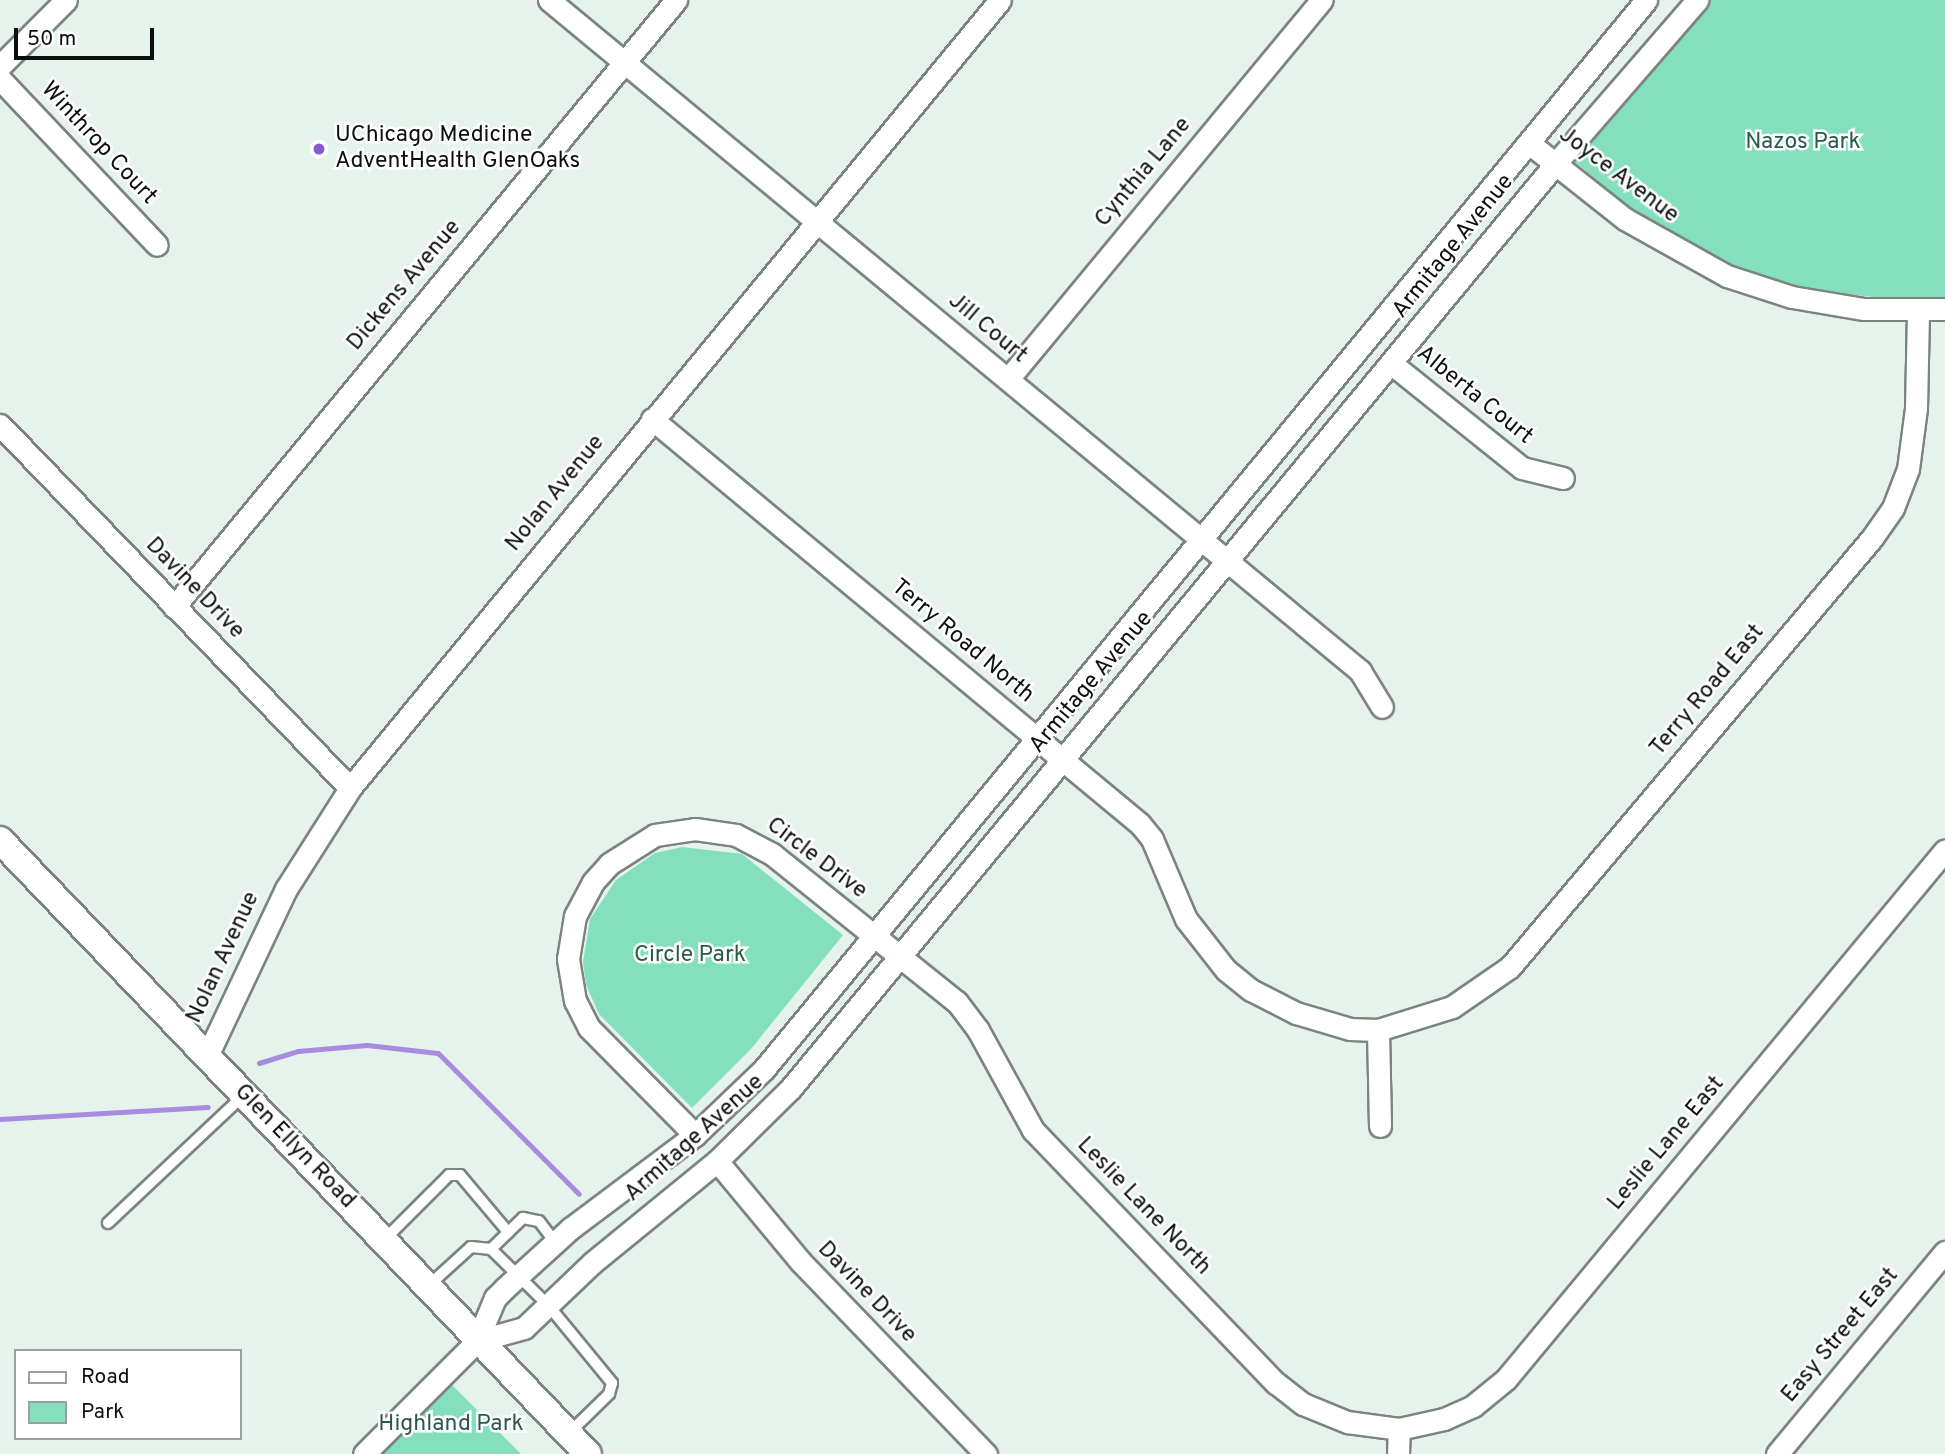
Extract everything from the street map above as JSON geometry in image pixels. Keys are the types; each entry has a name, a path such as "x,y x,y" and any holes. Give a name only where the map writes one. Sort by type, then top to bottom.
{"street":[{"path":"0,66 66,0"},
{"name":"Jill Court","path":"549,0 1360,671 1382,707"},
{"name":"Dickens Avenue","path":"174,607 676,0"},
{"name":"Nolan Avenue","path":"207,1056 286,889 350,788 1000,0"},
{"name":"Cynthia Lane","path":"1008,379 1321,0"},
{"name":"Armitage Avenue","path":"364,1454 477,1341 495,1298 555,1242 695,1135 764,1069 1646,0"},
{"name":"Armitage Avenue","path":"477,1341 524,1328 592,1263 717,1161 791,1088 1556,163 1697,0"},
{"name":"Winthrop Court","path":"0,79 157,245"},
{"name":"Joyce Avenue","path":"1529,143 1625,219 1675,251 1727,276 1822,303 1918,311"},
{"path":"1918,311 1945,309"},
{"name":"Terry Road East","path":"1378,1030 1452,1007 1510,967 1872,538 1893,508 1908,469 1916,408 1918,311"},
{"name":"Alberta Court","path":"1392,364 1522,468 1563,478"},
{"name":"Terry Road North","path":"652,419 1061,762 1140,824 1152,839 1186,919 1226,970 1251,990 1296,1013 1350,1029 1378,1030"},
{"name":"Davine Drive","path":"0,425 350,788"},
{"name":"Circle Drive","path":"695,1135 597,1038 575,1001 568,958 570,933 588,891 609,864 662,833 722,831 772,854 901,956"},
{"name":"Glen Ellyn Road","path":"0,841 588,1454"},
{"name":"Leslie Lane East","path":"1399,1429 1444,1419 1473,1406 1506,1379 1941,861"},
{"name":"Leslie Lane North","path":"901,956 967,1013 1033,1130 1276,1383 1325,1416 1399,1429"},
{"path":"1378,1030 1380,1126"},
{"name":"Davine Drive","path":"717,1161 801,1262 986,1454"},
{"name":"Easy Street East","path":"1777,1454 1945,1252"},
{"path":"1398,1454 1399,1429"}],"lane":[{"path":"108,1223 244,1095"},
{"path":"384,1240 449,1175 460,1175 508,1232"},
{"path":"491,1249 523,1218 539,1221 555,1242"},
{"path":"428,1286 471,1247 491,1249 548,1305 612,1383 609,1394 569,1434"}],"green space":[{"name":"Nazos Park","path":"1707,0 1945,0 1945,300 1925,303 1794,288 1733,271 1668,239 1574,161"},
{"name":"Circle Park","path":"682,847 742,854 843,935 751,1049 692,1108 599,1014 586,985 583,962 590,919 616,880 655,853"},
{"name":"Highland Park","path":"452,1385 521,1454 379,1454"}],"waterway":[{"path":"259,1063 298,1051 367,1045 438,1053 579,1194"},
{"path":"0,1119 208,1107"}],"place":[{"name":"UChicago Medicine AdventHealth GlenOaks","path":"319,149"}]}
